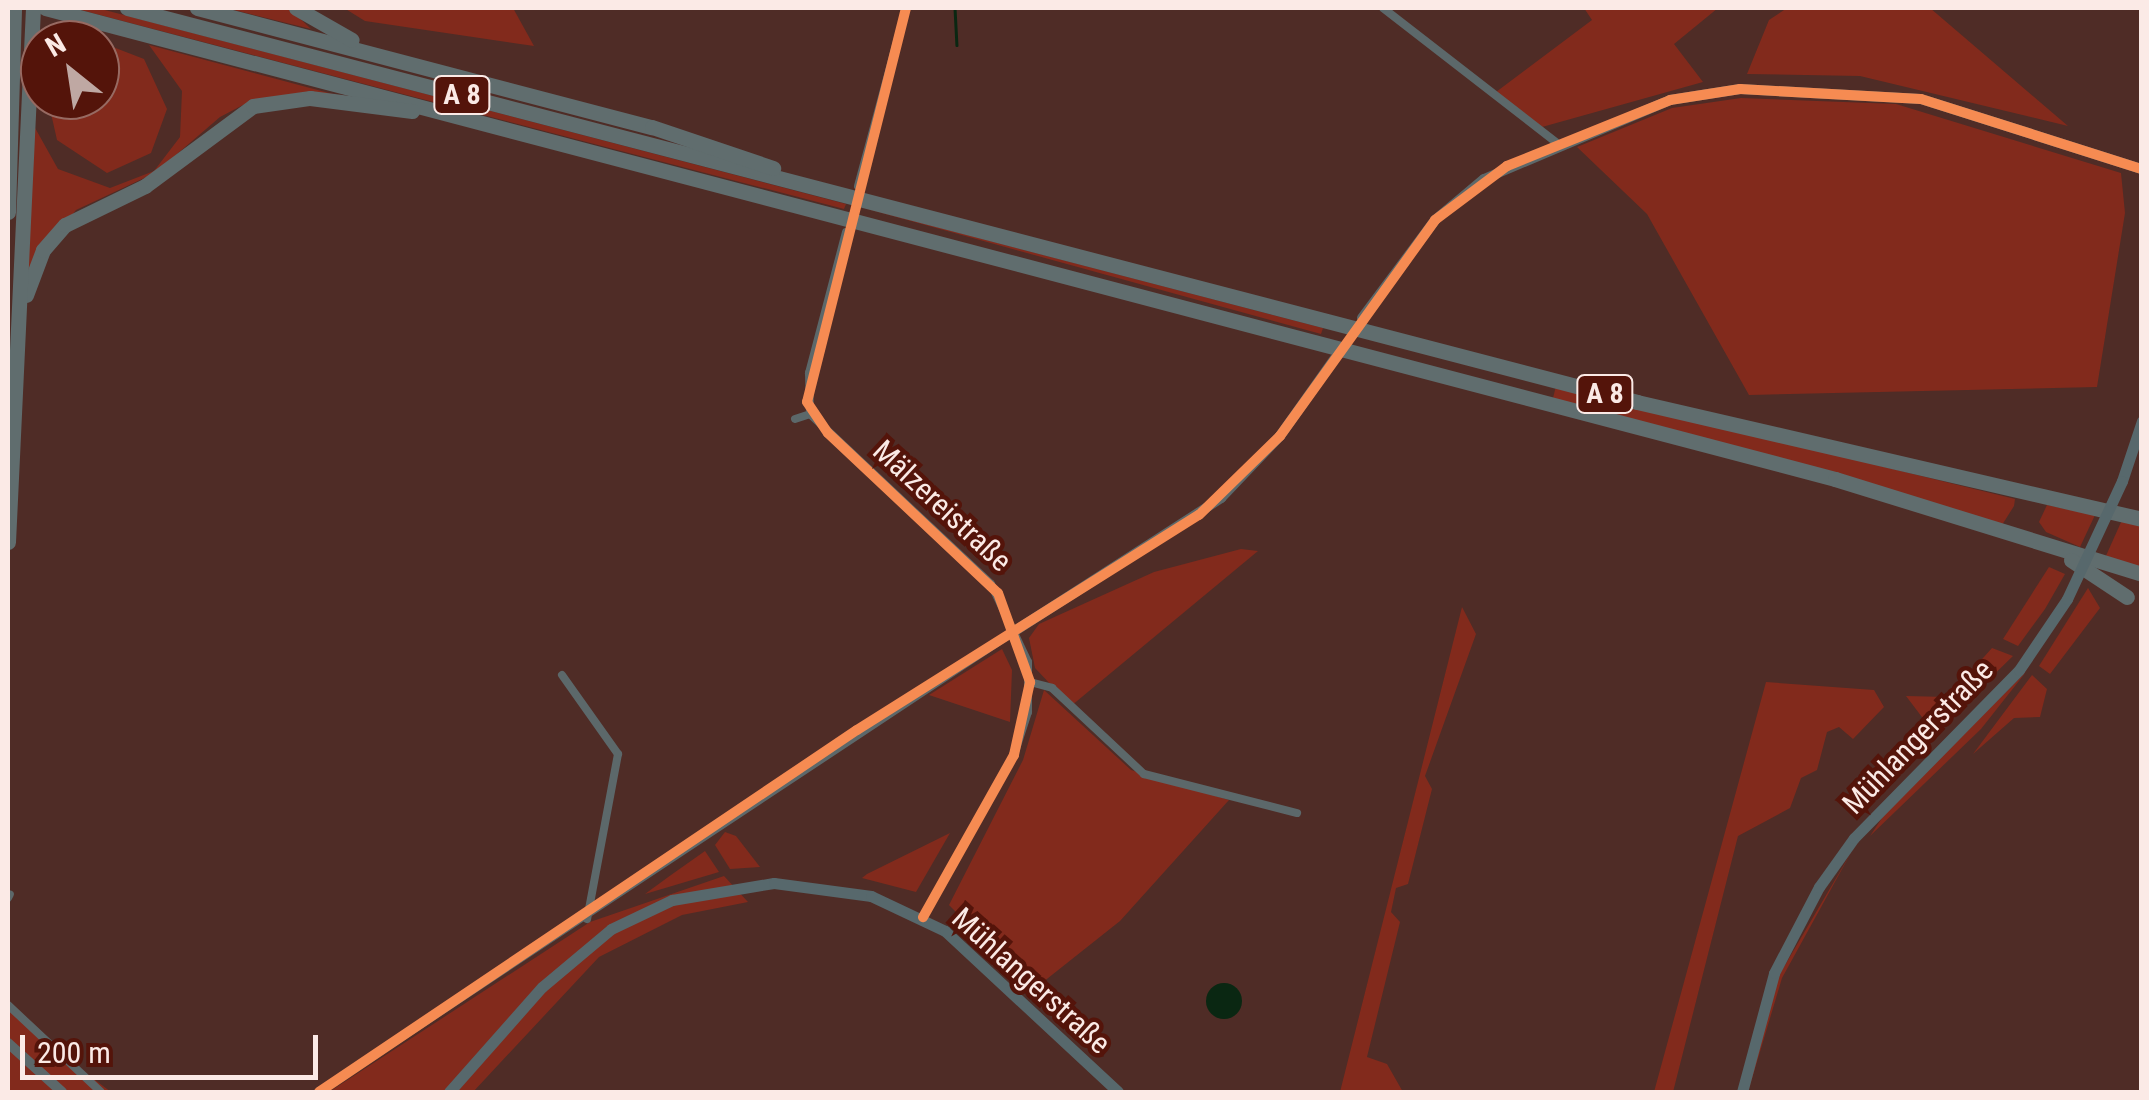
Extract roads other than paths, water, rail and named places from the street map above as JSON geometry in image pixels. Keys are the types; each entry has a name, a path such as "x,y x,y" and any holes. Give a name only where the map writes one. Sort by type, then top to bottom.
{"highway":[{"path":"8,212 14,8"},
{"path":"8,542 22,308 33,8"},
{"name":"A 8","path":"45,8 1801,470 2142,574"},
{"name":"A 8","path":"127,8 1804,445 2142,519"},
{"path":"196,8 652,127 798,184"},
{"path":"296,8 381,56"},
{"path":"22,308 43,250 65,225 156,180 253,106 310,98 445,113"},
{"path":"2050,547 2127,597"}],"main road":[{"name":"Mühlangerstraße","path":"1742,1092 1774,973 1828,874 1979,716 2067,600 2122,481 2142,421"},
{"name":"Mühlangerstraße","path":"449,1092 585,946 672,900 804,884 923,918 1118,1092"}],"street":[{"path":"858,186 906,8"},
{"path":"1383,8 1556,142"},
{"path":"1362,318 1453,204 1556,142 1670,100 1740,89 1864,91 1990,114 2142,169"},
{"path":"795,419 810,414 809,374 846,232"},
{"path":"319,1092 587,919 1220,498 1334,358"},
{"name":"Mälzereistraße","path":"810,414 991,584 1018,629 1030,682 1014,755 923,918"},
{"path":"562,675 618,754 587,919"},
{"path":"1030,682 1052,688 1112,752 1157,780 1297,813"},
{"path":"8,1005 102,1092"},
{"path":"8,1043 62,1092"}],"waterway":[{"path":"955,8 957,45"}]}
